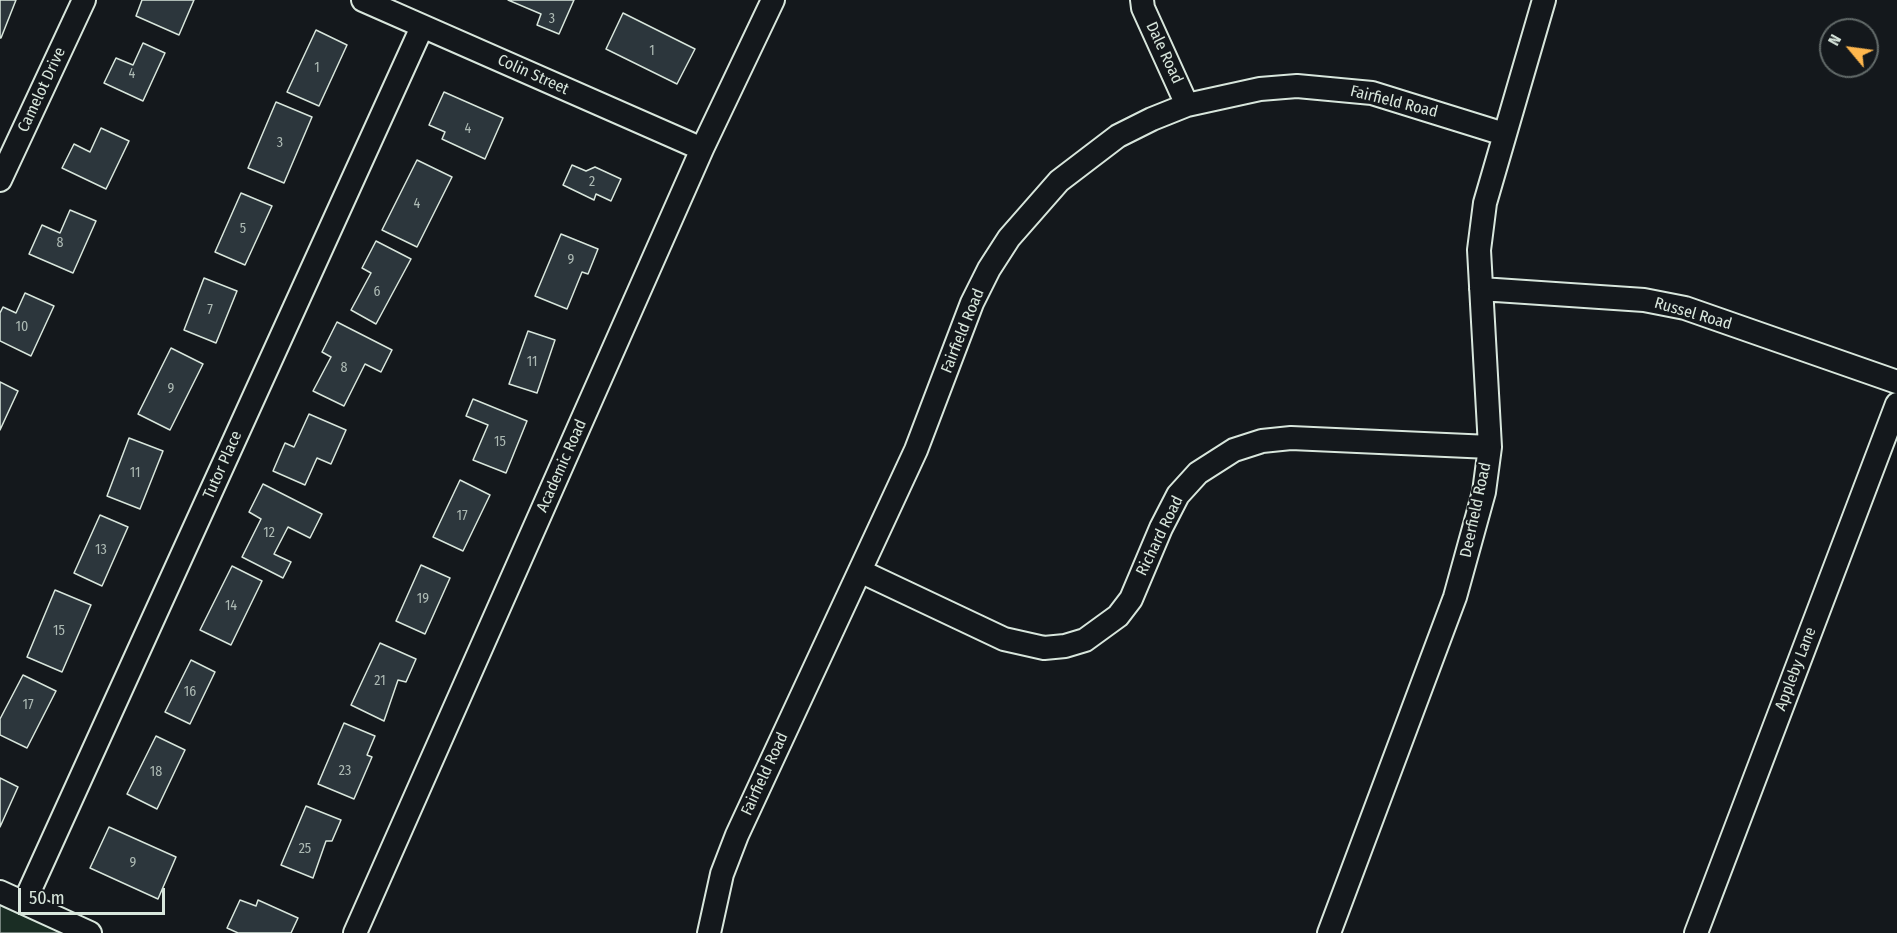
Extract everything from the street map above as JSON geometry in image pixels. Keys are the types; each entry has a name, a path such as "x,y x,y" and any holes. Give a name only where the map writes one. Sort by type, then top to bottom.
{"street":[{"name":"Camelot Drive","path":"0,180 84,0"},
{"name":"Colin Street","path":"363,0 702,149"},
{"name":"Academic Road","path":"355,933 702,149 774,0"},
{"name":"Dale Road","path":"1142,0 1143,8 1186,105"},
{"name":"Deerfield Road","path":"1329,933 1455,597 1484,492 1490,447 1479,250 1485,203 1544,0"},
{"name":"Tutor Place","path":"24,903 422,27"},
{"name":"Fairfield Road","path":"710,933 722,874 737,835 916,450 972,303 989,269 1009,238 1052,188 1088,158 1135,128 1186,105 1260,89 1335,88 1372,93 1408,102 1504,134"},
{"name":"Russel Road","path":"1481,289 1644,300 1674,306 1897,382"},
{"name":"Appleby Lane","path":"1696,933 1897,404"},
{"name":"Richard Road","path":"860,571 1023,646 1044,648 1065,646 1085,640 1118,616 1131,599 1178,495 1198,473 1234,450 1262,441 1291,438 1490,447"},
{"path":"0,892 90,933"}],"green space":[{"path":"0,891 90,933 0,933"}],"building":[{"path":"0,0 16,0 1,38 0,38"},
{"path":"142,0 194,0 179,35 136,16"},
{"path":"508,0 574,0 559,34 537,25 541,14"},
{"path":"623,13 695,49 677,84 606,49"},
{"path":"316,30 347,45 319,106 287,92"},
{"path":"143,43 165,53 143,101 104,83 116,58 133,65"},
{"path":"444,92 503,118 485,159 442,139 445,132 429,125"},
{"path":"276,102 312,117 284,183 248,168"},
{"path":"101,128 129,141 106,189 62,168 74,144 90,152"},
{"path":"417,160 452,177 417,247 382,230"},
{"path":"572,165 586,171 595,167 621,179 611,201 596,194 594,200 563,185"},
{"path":"241,193 272,206 245,265 215,252"},
{"path":"70,210 96,221 73,273 29,254 42,225 60,233"},
{"path":"561,234 598,249 588,274 582,272 567,309 535,296"},
{"path":"376,241 411,259 376,324 351,310 371,273 362,268"},
{"path":"204,278 237,291 216,343 184,330"},
{"path":"25,293 54,306 31,356 0,341 0,313 3,307 16,313"},
{"path":"337,322 392,350 381,372 365,364 344,406 313,391 331,357 322,352"},
{"path":"528,331 555,340 537,393 509,384"},
{"path":"171,348 203,364 170,430 138,414"},
{"path":"0,382 18,391 0,430"},
{"path":"473,399 527,421 506,473 473,460 488,425 466,416"},
{"path":"309,414 346,430 331,464 317,458 305,485 273,471 285,443 294,447"},
{"path":"129,438 163,451 140,509 107,496"},
{"path":"460,480 490,495 463,551 433,537"},
{"path":"263,484 322,514 310,538 288,527 274,554 291,562 283,578 242,557 261,519 249,512"},
{"path":"100,515 128,527 102,586 74,573"},
{"path":"421,565 450,578 425,634 396,621"},
{"path":"232,566 262,581 231,645 200,630"},
{"path":"55,590 91,605 62,672 27,657"},
{"path":"380,643 416,659 406,682 398,680 384,721 351,705"},
{"path":"191,660 215,672 190,724 165,712"},
{"path":"23,675 56,691 27,748 0,735 0,719"},
{"path":"344,723 375,736 367,755 372,757 354,799 318,784"},
{"path":"156,736 185,750 157,809 127,794"},
{"path":"0,778 18,787 0,827"},
{"path":"306,806 341,820 332,841 326,841 313,878 281,865"},
{"path":"109,827 176,857 158,899 90,868"},
{"path":"240,900 256,906 258,900 298,918 291,933 238,933 227,928"}]}
